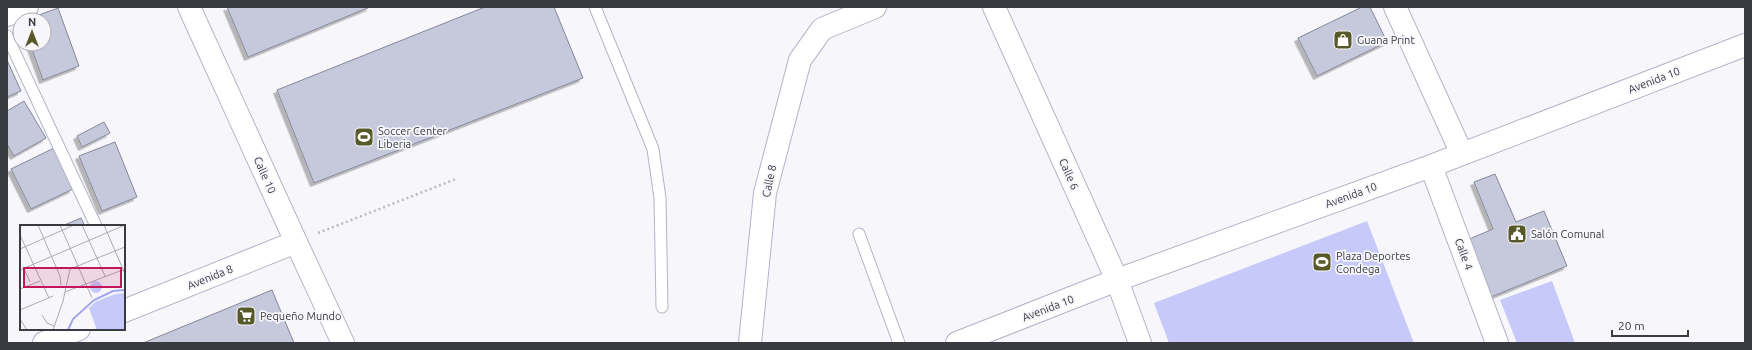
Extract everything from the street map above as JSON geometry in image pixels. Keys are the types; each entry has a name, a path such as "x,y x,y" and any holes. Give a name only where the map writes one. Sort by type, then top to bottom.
{"street":[{"path":"7,16 27,7"},
{"name":"Calle 10","path":"190,7 343,343"},
{"name":"Calle 8","path":"750,343 765,193 800,60 822,29 875,7"},
{"name":"Calle 6","path":"994,7 1116,280 1140,343"},
{"path":"1395,7 1462,154"},
{"name":"Avenida 10","path":"957,343 1116,280 1431,166 1745,45"},
{"name":"Calle 4","path":"1431,166 1497,343"},
{"name":"Avenida 8","path":"125,311 296,242"},
{"path":"44,343 76,330"}],"lane":[{"path":"595,7 653,149 660,198 662,307"},
{"path":"7,36 96,225"},
{"path":"859,234 899,343"}],"path":[{"path":"296,242 456,179"}],"shaded area":[{"name":"Plaza Deportes Condega","path":"1367,221 1414,343 1169,343 1154,303"},
{"path":"1552,281 1575,343 1517,343 1500,300"}],"building":[{"path":"227,7 370,7 248,57"},
{"name":"Soccer Center Liberia","path":"485,7 554,7 583,78 314,183 277,90"},
{"name":"Guana Print","path":"1362,7 1370,7 1387,42 1317,76 1298,38"},
{"path":"58,8 79,66 43,80 33,52 52,52 52,12 47,12"},
{"path":"7,60 21,91 7,97"},
{"path":"24,101 46,138 14,156 7,144 7,111"},
{"path":"104,122 110,133 82,147 77,136"},
{"path":"115,142 137,197 102,211 79,156"},
{"path":"54,148 73,189 31,209 11,169"},
{"name":"Salón Comunal","path":"1495,174 1516,222 1544,211 1567,266 1491,297 1467,240 1493,229 1474,182"},
{"path":"81,218 84,225 64,225"},
{"name":"Pequeño Mundo","path":"272,290 294,343 143,343"}],"place":[{"name":"Guana Print","path":"1343,40"},
{"name":"Soccer Center Liberia","path":"364,137"},
{"name":"Salón Comunal","path":"1517,234"},
{"name":"Plaza Deportes Condega","path":"1322,262"},
{"name":"Pequeño Mundo","path":"246,316"}]}
